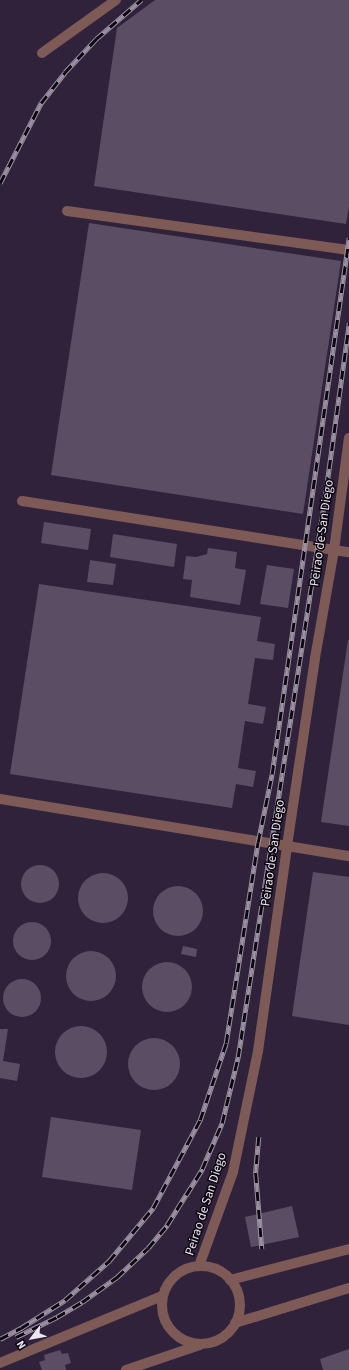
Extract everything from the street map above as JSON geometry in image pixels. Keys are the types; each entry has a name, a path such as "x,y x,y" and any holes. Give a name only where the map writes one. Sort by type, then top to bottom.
{"lane":[{"path":"42,53 116,0"},
{"path":"67,211 349,250"},
{"name":"Peirao de San Diego","path":"199,1266 233,1172 255,1066 315,658 334,550 349,438"},
{"path":"22,501 349,552"},
{"path":"0,799 349,856"},
{"path":"230,1280 349,1249"},
{"path":"126,1370 216,1341 227,1333 235,1323 239,1312 239,1300 236,1290 230,1280 222,1272 211,1267 199,1266 187,1268 176,1275 167,1284 162,1296 162,1308 165,1320 171,1330 180,1338 191,1343 203,1344"},
{"path":"235,1323 349,1288"},
{"path":"0,1363 162,1296"}],"shaded area":[{"path":"0,0 349,0 349,1370 0,1370"}],"building":[{"path":"155,0 349,0 349,207 346,224 94,186 117,28"},
{"path":"89,223 341,261 303,514 51,475"},
{"path":"44,522 91,529 88,550 41,543"},
{"path":"113,534 177,544 174,567 110,557"},
{"path":"208,548 237,552 235,568 246,570 240,605 190,597 192,580 183,579 186,556 196,557 207,554"},
{"path":"90,560 116,564 113,585 87,582"},
{"path":"267,565 294,569 288,608 260,604"},
{"path":"39,584 261,617 257,641 275,644 273,660 255,658 248,704 266,707 263,724 245,721 238,768 256,771 253,787 236,784 232,808 10,774"},
{"path":"349,640 349,826 321,822"},
{"path":"36,865 44,865 51,868 56,873 59,884 56,895 51,900 44,903 36,903 29,900 24,895 21,888 21,880 24,873 29,868"},
{"path":"313,872 349,877 349,1025 292,1016"},
{"path":"103,873 112,875 121,880 126,889 128,898 126,907 121,916 112,921 103,923 94,921 85,916 80,907 78,898 80,889 85,880 94,875"},
{"path":"178,886 187,888 196,893 201,902 203,911 201,920 196,929 187,934 178,936 169,934 160,929 155,920 153,911 155,902 160,893 169,888"},
{"path":"28,922 36,922 43,925 48,930 51,941 48,952 43,957 36,960 28,960 21,957 16,952 13,945 13,937 16,930 21,925"},
{"path":"183,946 197,949 196,957 181,954"},
{"path":"91,951 100,953 109,958 114,967 116,976 114,985 109,994 100,999 91,1001 82,999 73,994 68,985 66,976 68,967 73,958 82,953"},
{"path":"167,962 176,964 185,969 190,978 192,987 190,996 185,1005 176,1010 167,1012 158,1010 149,1005 144,996 142,987 144,978 149,969 158,964"},
{"path":"18,979 26,979 33,982 38,987 41,998 38,1009 33,1014 26,1017 18,1017 11,1014 6,1009 3,1002 3,994 6,987 11,982"},
{"path":"81,1026 91,1028 99,1034 105,1042 107,1052 105,1062 99,1070 91,1076 81,1078 71,1076 63,1070 57,1062 55,1052 57,1042 63,1034 71,1028"},
{"path":"0,1029 8,1029 3,1061 20,1064 17,1081 0,1078"},
{"path":"154,1038 164,1040 172,1046 178,1054 180,1064 178,1074 172,1082 164,1088 154,1090 144,1088 136,1082 130,1074 128,1064 130,1054 136,1046 144,1040"},
{"path":"51,1117 141,1130 132,1190 42,1177"},
{"path":"292,1206 299,1237 251,1247 245,1217"},
{"path":"349,1349 349,1370 323,1370 320,1359"},
{"path":"60,1350 62,1354 68,1353 71,1363 65,1365 66,1370 42,1370 39,1362 45,1360 44,1355"}],"railway":[{"path":"0,183 41,103 65,72 96,39 141,0"},
{"path":"0,1339 21,1328 65,1300 109,1261 153,1208 200,1120 226,1043 258,842 272,774 349,238"},
{"path":"16,1337 57,1317 82,1302 117,1277 148,1248 167,1225 202,1169 222,1123 238,1057 324,504 349,323"},
{"path":"259,1137 256,1174 262,1249"}]}
